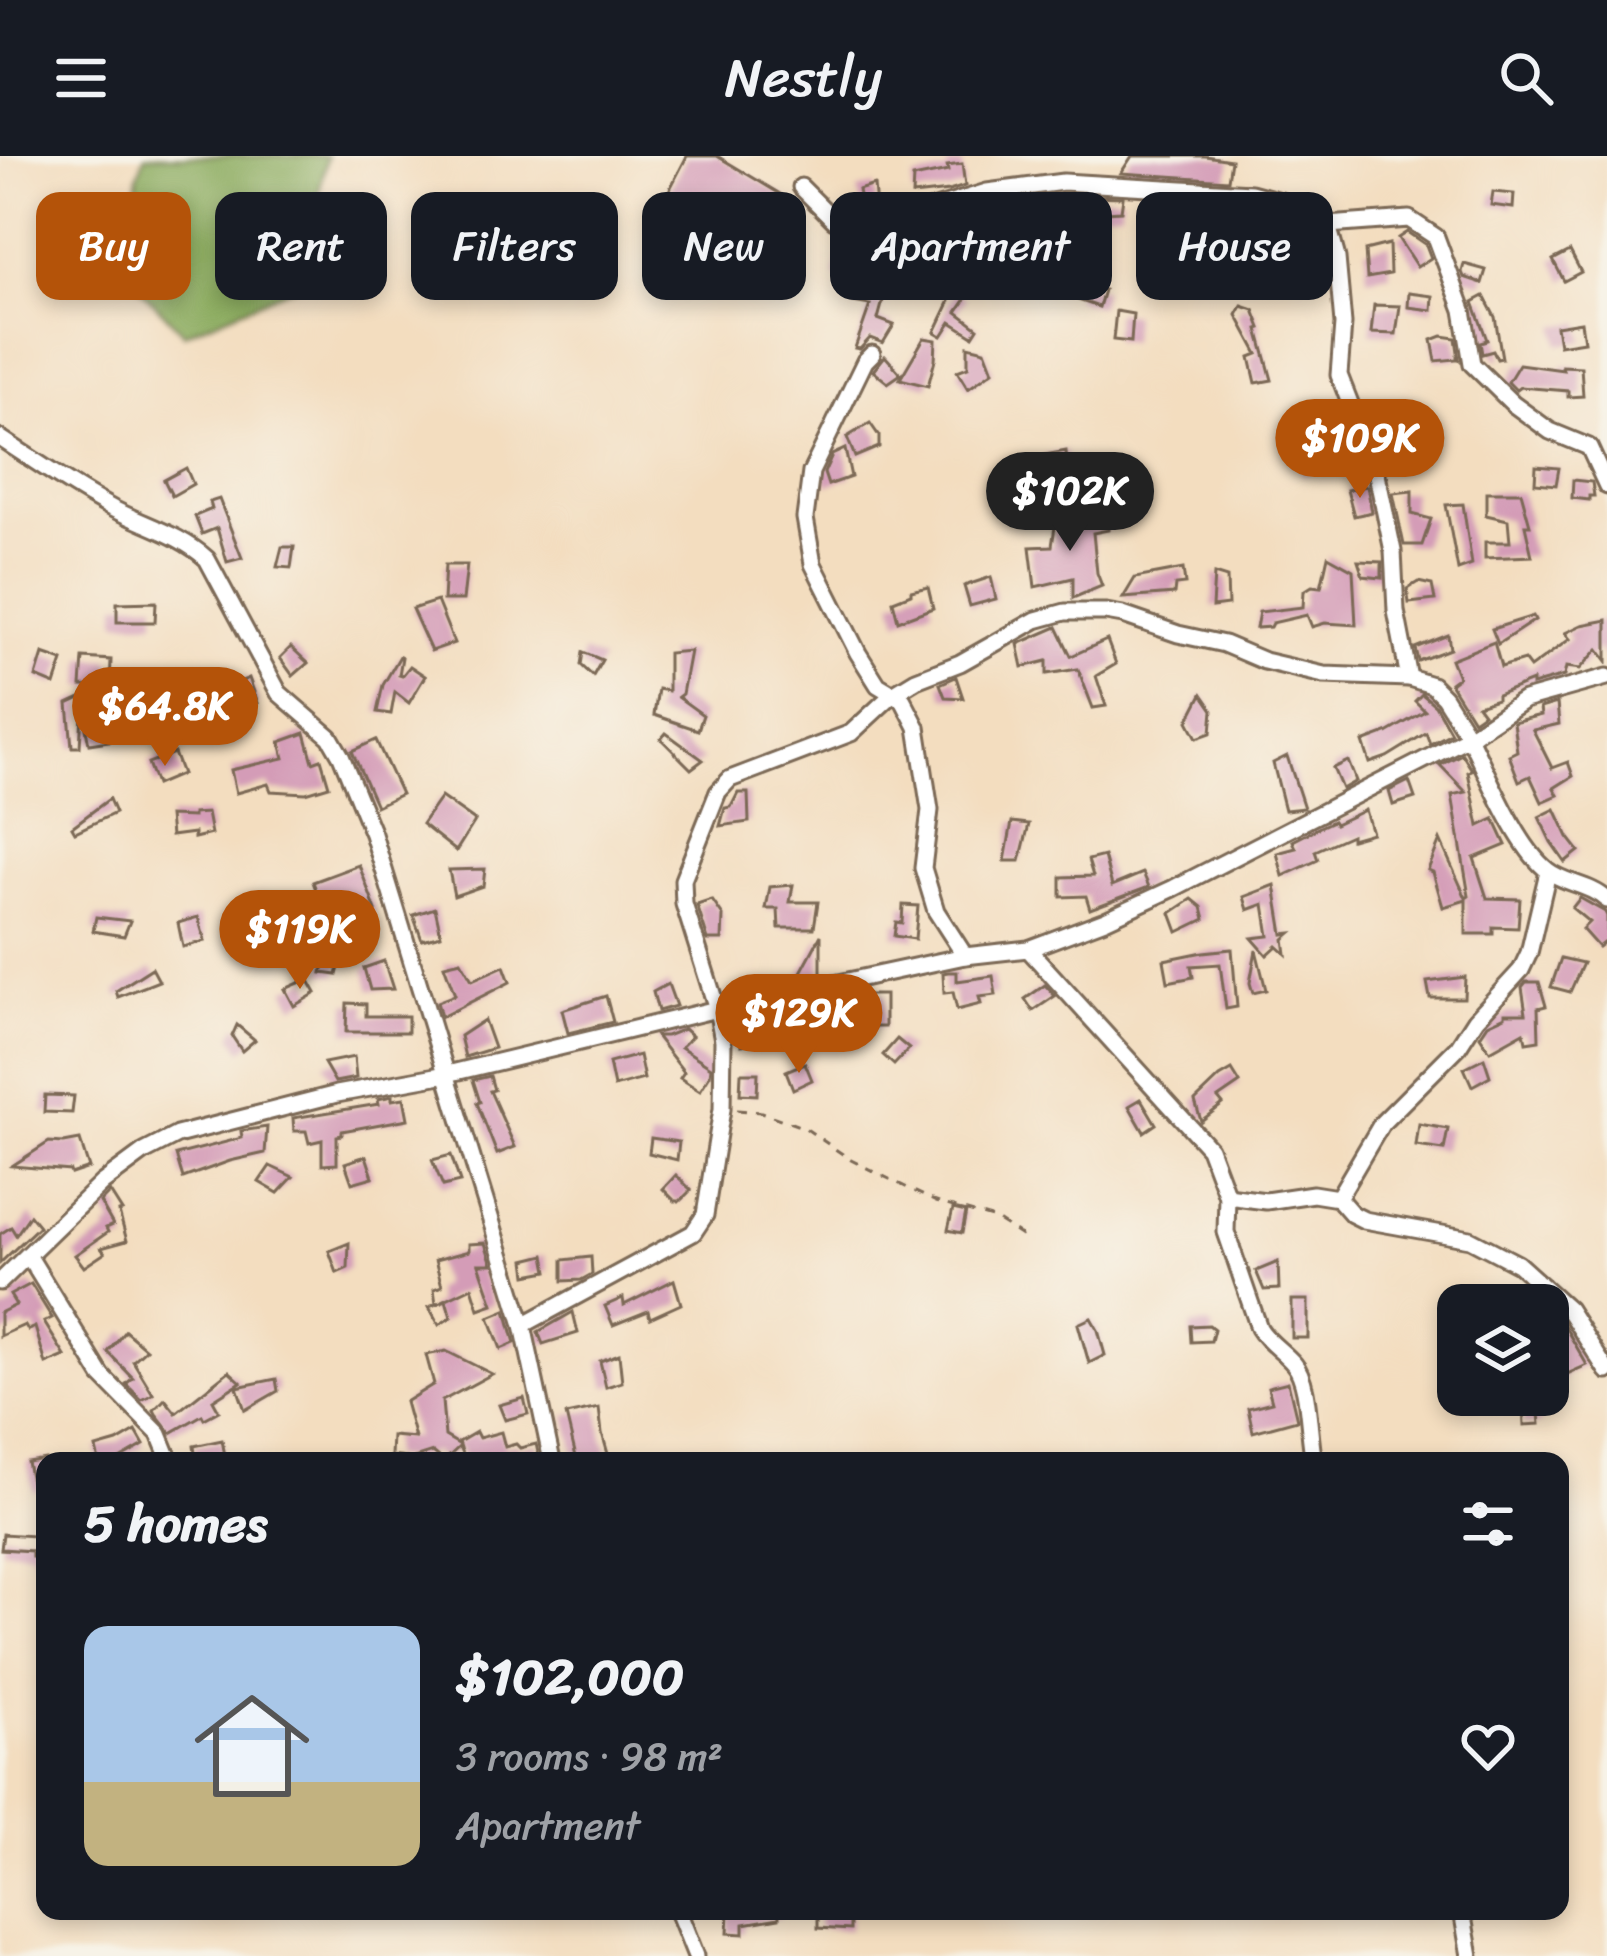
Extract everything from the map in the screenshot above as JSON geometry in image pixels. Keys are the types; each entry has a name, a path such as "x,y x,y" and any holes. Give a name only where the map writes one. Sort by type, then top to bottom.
{"street":[{"path":"801,187 834,220 850,225 897,220 987,192 1063,182 1234,192"},
{"path":"1333,225 1409,219 1436,238 1463,310 1472,364 1513,404 1550,431 1589,447 1607,486"},
{"path":"1333,246 1343,324 1339,375 1376,470 1393,550 1396,611 1409,678"},
{"path":"872,354 811,472 805,518 813,564 858,653 878,685 903,700 917,727 930,810 923,868 936,910 965,956"},
{"path":"0,438 103,504 190,543 207,559 279,693 330,737 341,756 373,834 523,1325 550,1452"},
{"path":"523,1325 693,1233 705,1215 722,1109 724,1040 684,904 682,880 718,792 730,779 851,733 893,694 1036,620 1065,611 1106,611 1224,644 1264,662 1324,675 1409,678 1432,685 1469,737 1524,844 1548,872 1607,900"},
{"path":"0,1282 102,1183 177,1135 717,1009 965,956 1028,950 1174,888 1469,737 1525,700 1607,677"},
{"path":"1338,1198 1382,1123 1458,1048 1476,1019 1521,970 1548,872"},
{"path":"1028,950 1209,1148 1227,1196 1226,1232 1259,1328 1297,1366 1313,1452"},
{"path":"1227,1196 1266,1201 1312,1194 1338,1198 1364,1220 1470,1239 1518,1264 1568,1309 1607,1371"},
{"path":"28,1256 102,1376 159,1434 166,1452"},
{"path":"682,1920 696,1956"},
{"path":"1464,1920 1470,1956"}],"path":[{"path":"722,1109 760,1112 805,1128 851,1160 936,1202 995,1219 1023,1237"}],"green space":[{"path":"145,156 327,156 319,192 215,192 215,300 264,300 184,334 151,300 191,300 191,192 136,192"}],"building":[{"path":"687,156 717,156 777,192 668,192"},
{"path":"1132,156 1231,160 1228,180 1121,173"},
{"path":"962,164 965,186 912,192 913,178 948,171 947,166"},
{"path":"1493,192 1514,194 1513,208 1491,205"},
{"path":"1112,197 1123,197 1121,211 1112,212"},
{"path":"1407,232 1426,245 1431,258 1417,267 1398,238"},
{"path":"1389,244 1390,274 1367,278 1365,250"},
{"path":"1570,251 1581,272 1564,281 1553,260"},
{"path":"1464,264 1486,270 1482,283 1464,277"},
{"path":"1409,293 1433,296 1432,310 1408,307"},
{"path":"1484,296 1495,317 1502,358 1497,359 1493,351 1482,354 1480,342 1487,340 1473,302"},
{"path":"883,300 878,319 894,325 883,343 870,338 860,349 855,348 870,305 853,302"},
{"path":"950,300 965,300 957,312 978,328 973,336 951,322 942,336 935,332"},
{"path":"1374,305 1400,306 1396,334 1371,333"},
{"path":"1242,306 1254,310 1272,380 1256,383 1250,357 1258,354 1237,315"},
{"path":"1116,311 1133,314 1131,342 1113,340"},
{"path":"1581,322 1584,341 1559,345 1556,326"},
{"path":"924,338 936,340 928,386 900,379"},
{"path":"1456,338 1459,359 1436,361 1432,340"},
{"path":"968,346 985,350 993,371 968,389 957,371 968,367"},
{"path":"885,356 901,374 888,383 873,371"},
{"path":"1519,364 1563,370 1562,366 1581,367 1583,396 1568,397 1568,391 1516,390 1508,382"},
{"path":"870,423 879,436 879,447 855,457 847,437"},
{"path":"845,449 851,477 828,485 824,473 832,455"},
{"path":"1066,451 1068,479 1048,483 1045,455"},
{"path":"1300,455 1351,457 1303,475"},
{"path":"1536,466 1559,468 1556,485 1535,483"},
{"path":"186,468 193,484 172,496 164,480"},
{"path":"1573,480 1592,482 1594,496 1572,498"},
{"path":"1367,486 1372,512 1354,516 1347,490"},
{"path":"1412,491 1412,514 1431,519 1422,545 1404,545 1393,493"},
{"path":"1486,492 1521,492 1532,556 1485,558 1485,542 1510,542 1508,520 1486,515"},
{"path":"219,499 242,558 227,562 217,528 202,534 195,516 212,509 210,502"},
{"path":"1463,504 1472,565 1458,570 1446,505"},
{"path":"1083,510 1082,521 1109,516 1108,530 1093,533 1102,586 1073,598 1073,578 1035,587 1030,547 1052,546 1057,514"},
{"path":"282,547 294,547 291,568 277,567"},
{"path":"1328,556 1353,570 1356,625 1312,627 1307,615 1256,628 1259,612 1303,607 1304,591 1321,587"},
{"path":"1358,561 1382,562 1382,578 1363,576"},
{"path":"445,565 467,565 463,600 443,600"},
{"path":"1183,569 1185,584 1175,585 1174,594 1123,598 1135,578"},
{"path":"1214,574 1227,578 1228,605 1212,607"},
{"path":"991,577 996,599 970,606 964,586"},
{"path":"1418,582 1432,585 1435,600 1409,603 1407,589"},
{"path":"928,587 933,608 898,621 893,601"},
{"path":"437,601 454,643 431,651 412,609"},
{"path":"156,602 155,622 117,622 117,603"},
{"path":"1533,616 1535,620 1498,644 1492,629"},
{"path":"1607,620 1607,661 1598,649 1580,669 1566,667 1564,676 1532,685 1532,681 1477,705 1483,713 1473,720 1450,683 1458,677 1451,659 1494,642 1501,667 1524,660 1530,668 1570,639 1565,633"},
{"path":"1057,627 1071,656 1107,640 1116,664 1096,676 1106,706 1093,708 1078,669 1047,674 1047,661 1023,667 1018,644"},
{"path":"1448,635 1450,649 1418,661 1415,648"},
{"path":"291,647 308,663 293,676 280,658"},
{"path":"690,651 678,697 703,715 698,730 654,715 658,689 668,691 668,653"},
{"path":"583,652 602,660 593,676 581,665"},
{"path":"43,654 63,661 55,685 36,677"},
{"path":"400,656 399,675 410,666 425,676 409,703 395,692 391,714 377,712 383,685"},
{"path":"83,658 111,660 110,687 81,686"},
{"path":"956,677 963,698 945,697 940,684"},
{"path":"249,678 258,703 235,713 225,688"},
{"path":"1202,694 1213,710 1211,733 1197,738 1188,721"},
{"path":"1422,694 1435,705 1451,733 1430,744 1426,733 1370,763 1363,742 1425,711 1415,701"},
{"path":"83,697 80,747 72,747 68,704"},
{"path":"1557,703 1559,724 1533,730 1552,768 1568,762 1573,776 1554,788 1558,795 1542,802 1530,776 1519,781 1509,755 1517,751 1513,722 1541,715 1540,708"},
{"path":"112,725 115,740 89,744 86,729"},
{"path":"305,733 313,762 321,759 329,786 306,793 271,791 268,784 236,793 231,770 284,758 280,742"},
{"path":"666,733 703,760 691,769 661,739"},
{"path":"376,740 401,794 376,806 352,751"},
{"path":"174,753 182,774 156,785 148,763"},
{"path":"1462,754 1472,770 1468,772 1479,826 1494,819 1506,845 1474,858 1487,898 1520,899 1518,928 1493,927 1493,934 1466,934 1466,900 1443,907 1433,872 1428,870 1440,840 1466,898 1469,896 1452,795 1466,792 1440,765"},
{"path":"1287,756 1304,808 1285,810 1273,763"},
{"path":"1348,761 1356,781 1342,789 1333,768"},
{"path":"1409,781 1415,798 1393,805 1389,791"},
{"path":"738,793 748,793 749,822 720,826 725,808 731,807"},
{"path":"441,797 475,821 456,851 422,824"},
{"path":"109,799 115,813 75,832 72,827"},
{"path":"1555,809 1579,851 1565,862 1539,817"},
{"path":"1365,810 1372,833 1351,839 1351,835 1315,851 1318,860 1283,876 1277,853 1296,848 1293,841 1320,827"},
{"path":"207,813 211,834 171,836 169,816"},
{"path":"1012,822 1029,824 1020,861 1005,861"},
{"path":"1104,856 1112,886 1143,873 1149,887 1090,909 1086,896 1061,897 1061,877 1093,876 1088,860"},
{"path":"359,865 376,911 354,920 345,896 322,905 313,882"},
{"path":"485,869 483,886 454,896 449,870"},
{"path":"793,885 790,902 818,902 814,928 779,928 778,909 766,909 770,887"},
{"path":"1275,885 1283,934 1291,933 1284,939 1286,954 1277,946 1267,955 1252,938 1269,936 1264,904 1248,910 1244,897"},
{"path":"1580,898 1607,916 1607,940 1598,947 1582,929 1589,922 1572,908"},
{"path":"1192,899 1202,907 1205,919 1178,932 1171,913"},
{"path":"712,900 723,916 722,940 708,940 697,905"},
{"path":"903,905 918,906 915,939 894,936 896,922 902,923"},
{"path":"435,908 441,935 422,940 413,915"},
{"path":"96,917 130,921 124,936 93,931"},
{"path":"198,917 205,941 183,947 178,923"},
{"path":"821,935 821,974 800,974"},
{"path":"329,945 343,951 337,975 322,973"},
{"path":"1232,949 1237,1007 1226,1009 1220,964 1191,966 1193,977 1168,982 1164,960"},
{"path":"1256,950 1266,990 1253,993 1250,983"},
{"path":"1561,958 1583,963 1570,992 1551,987"},
{"path":"384,961 393,989 370,990 364,968"},
{"path":"461,961 472,980 504,966 510,982 441,1017 437,1002 455,995 444,965"},
{"path":"152,968 159,981 118,997 116,991"},
{"path":"957,972 957,981 993,976 996,995 979,997 981,1004 957,1010 953,992 944,993 943,973"},
{"path":"1465,977 1464,998 1430,998 1427,982"},
{"path":"308,979 316,993 294,1006 285,989"},
{"path":"1526,982 1539,982 1546,1006 1538,1008 1539,1040 1526,1042 1524,1032 1490,1051 1480,1036 1505,1013 1526,1013 1522,987"},
{"path":"668,984 676,1006 658,1011 653,992"},
{"path":"1045,985 1055,996 1033,1011 1025,999"},
{"path":"859,995 885,995 885,1027 859,1027"},
{"path":"606,996 613,1022 568,1033 562,1010"},
{"path":"347,1003 366,1004 366,1016 408,1016 408,1032 346,1032"},
{"path":"760,1014 759,1042 742,1045 743,1017"},
{"path":"484,1020 494,1048 465,1057 460,1036"},
{"path":"237,1025 255,1040 242,1051 232,1036"},
{"path":"684,1029 692,1036 681,1047 711,1067 700,1091 680,1078 684,1072 656,1036"},
{"path":"897,1039 909,1049 894,1065 883,1055"},
{"path":"639,1055 644,1079 614,1087 609,1063"},
{"path":"354,1057 356,1078 335,1082 324,1063"},
{"path":"1484,1058 1490,1076 1472,1086 1464,1068"},
{"path":"805,1063 812,1080 793,1089 786,1071"},
{"path":"1232,1070 1240,1083 1218,1098 1223,1104 1201,1121 1195,1101"},
{"path":"741,1073 758,1073 757,1095 740,1094"},
{"path":"490,1076 494,1090 490,1091 515,1147 497,1154 473,1080"},
{"path":"45,1095 74,1096 72,1113 44,1112"},
{"path":"392,1096 392,1100 404,1098 408,1119 342,1131 337,1136 337,1164 322,1165 322,1140 309,1143 306,1131 294,1131 293,1118 379,1104 378,1099"},
{"path":"1141,1099 1156,1124 1144,1132 1129,1106"},
{"path":"1419,1124 1448,1129 1444,1150 1416,1146"},
{"path":"267,1127 265,1153 183,1178 176,1155 242,1138 241,1131"},
{"path":"651,1138 679,1142 677,1160 649,1153"},
{"path":"80,1140 89,1168 71,1174 12,1166 49,1142"},
{"path":"451,1155 460,1182 443,1186 432,1160"},
{"path":"366,1156 373,1177 352,1183 345,1163"},
{"path":"270,1166 293,1177 278,1193 259,1182"},
{"path":"676,1175 691,1190 680,1201 663,1189"},
{"path":"110,1192 122,1211 127,1241 101,1248 105,1253 84,1267 75,1255 113,1225 100,1202"},
{"path":"953,1209 966,1212 962,1233 948,1230"},
{"path":"30,1215 39,1226 0,1263 0,1234 11,1227 16,1235"},
{"path":"349,1243 348,1268 337,1273 329,1251"},
{"path":"485,1243 492,1264 479,1264 493,1304 479,1309 472,1287 436,1304 434,1289 442,1286 435,1260 469,1251 469,1244"},
{"path":"545,1255 548,1271 527,1275 525,1260"},
{"path":"591,1257 592,1274 563,1281 563,1260"},
{"path":"1278,1262 1279,1289 1264,1290 1256,1271"},
{"path":"674,1280 681,1304 650,1318 648,1311 613,1325 605,1306 623,1298 624,1305"},
{"path":"31,1284 52,1318 44,1322 65,1356 46,1364 35,1327 28,1330 25,1325 0,1336 0,1313 16,1305 10,1295"},
{"path":"446,1300 451,1317 439,1325 429,1307"},
{"path":"1292,1300 1308,1300 1308,1338 1292,1338"},
{"path":"506,1310 515,1343 501,1349 489,1317"},
{"path":"573,1312 578,1333 543,1344 538,1332"},
{"path":"1091,1318 1105,1355 1089,1363 1078,1324"},
{"path":"1190,1326 1214,1329 1211,1341 1191,1342"},
{"path":"125,1331 146,1349 133,1361 153,1394 142,1400 126,1384 133,1378 108,1352"},
{"path":"1569,1334 1587,1365 1569,1373"},
{"path":"446,1351 492,1374 442,1401 445,1436 460,1445 476,1432 479,1438 501,1432 505,1447 536,1444 538,1452 462,1452 460,1446 454,1452 391,1452 392,1436 415,1438 405,1402 434,1384 426,1355"},
{"path":"619,1354 622,1382 606,1387 600,1361"},
{"path":"229,1371 241,1382 213,1400 219,1411 171,1433 154,1410 165,1399 176,1413"},
{"path":"276,1379 278,1391 245,1410 237,1387"},
{"path":"1288,1382 1297,1420 1253,1432 1248,1408 1272,1402 1268,1387"},
{"path":"524,1398 528,1414 505,1420 499,1405"},
{"path":"599,1408 607,1452 575,1452 566,1415"},
{"path":"1524,1416 1539,1416 1540,1424 1524,1425"},
{"path":"136,1431 144,1445 132,1452 97,1452 96,1448"},
{"path":"222,1440 224,1452 195,1452 194,1446"},
{"path":"36,1460 36,1490 33,1491 27,1462"},
{"path":"36,1518 36,1557 32,1551 1,1549 3,1534 34,1536"},
{"path":"729,1920 767,1920 744,1924 744,1934 728,1933"},
{"path":"818,1920 850,1920 850,1930 818,1928"}]}
